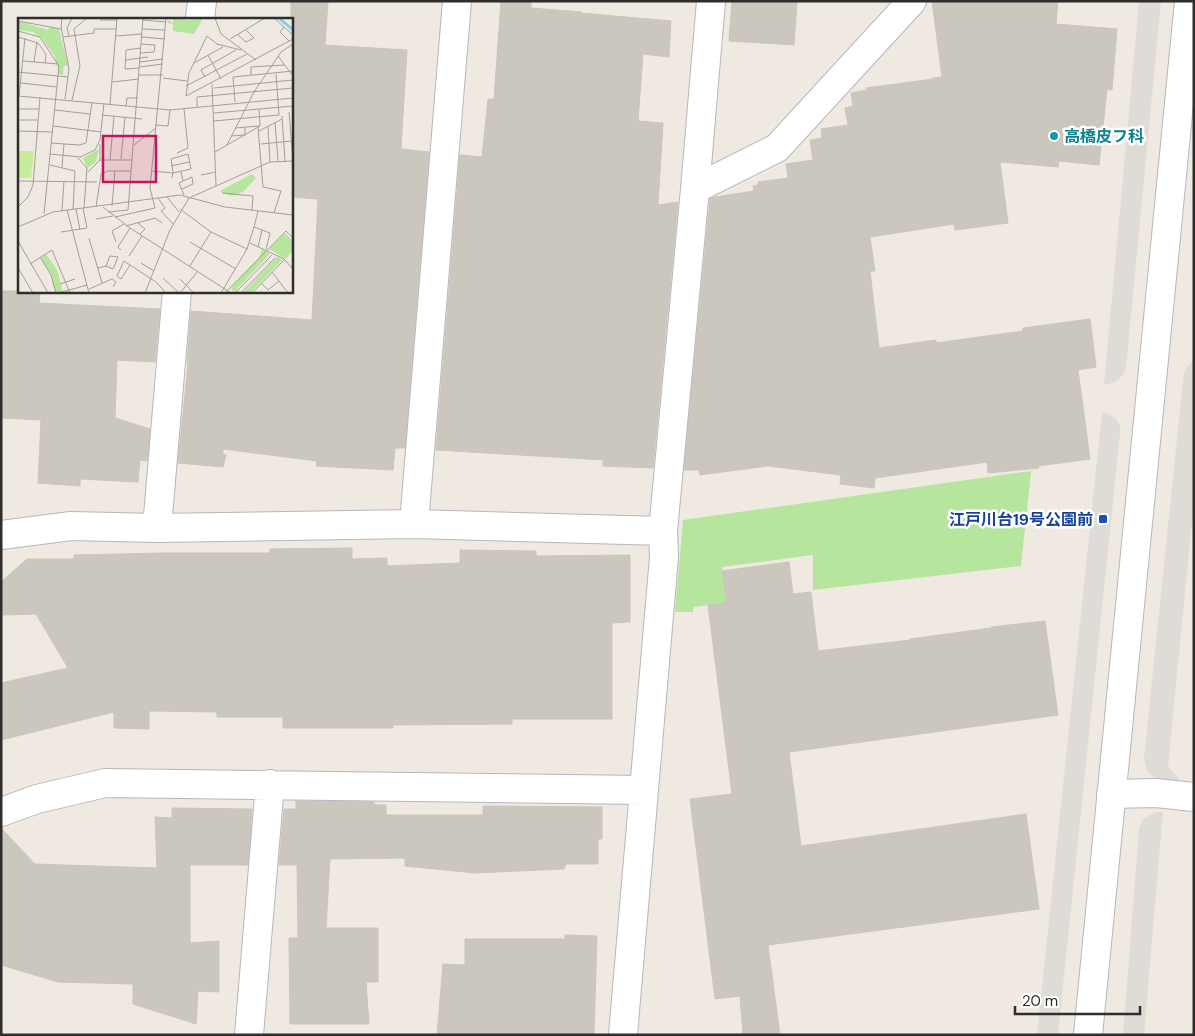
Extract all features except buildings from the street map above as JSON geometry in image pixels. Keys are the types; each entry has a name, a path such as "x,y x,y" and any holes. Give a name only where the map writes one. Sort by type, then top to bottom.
{"street":[{"path":"200,18 202,1"},
{"path":"414,524 457,1"},
{"path":"623,1035 664,557 663,531 711,1"},
{"path":"695,189 777,148 912,1"},
{"path":"1088,1035 1189,1"},
{"path":"158,528 178,292"},
{"path":"1,535 71,526 158,528 414,524 663,531"},
{"path":"1,812 37,799 104,783 644,790"},
{"path":"249,1035 270,784"},
{"path":"1111,794 1156,794 1194,797"}],"green space":[{"path":"1031,471 1021,566 813,590 813,555 722,567 724,586 734,602 693,607 693,612 675,612 683,520"}],"shaded area":[{"path":"1139,1 1161,1 1126,368 1124,373 1115,382 1104,385"},
{"path":"1194,360 1194,502 1168,766 1181,782 1157,779 1152,776 1146,767 1144,758 1184,371"},
{"path":"1102,412 1116,419 1120,426 1120,434 1058,1035 1037,1035"},
{"path":"1155,812 1163,812 1144,1035 1123,1035 1139,829 1143,819"}],"place":[{"name":"高橋皮フ科","path":"1054,136"},
{"name":"江戸川台19号公園前","path":"1103,519"}]}
